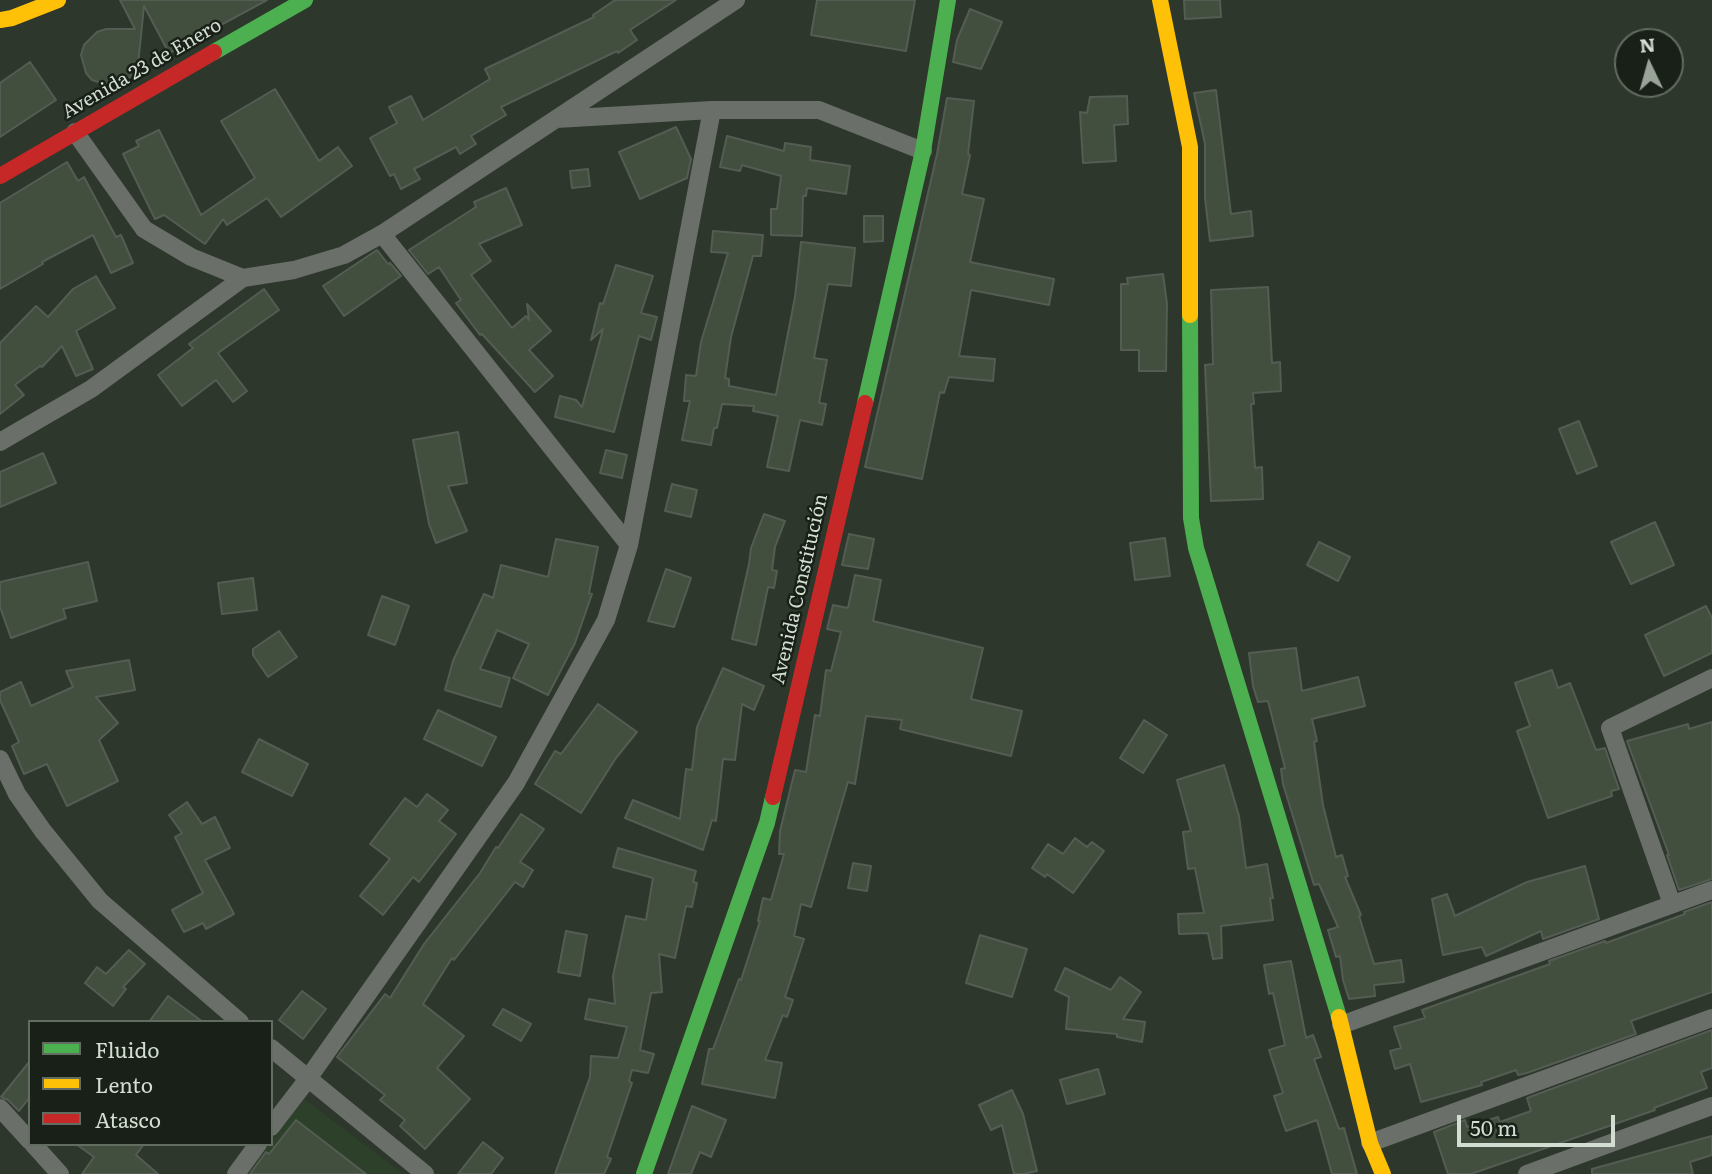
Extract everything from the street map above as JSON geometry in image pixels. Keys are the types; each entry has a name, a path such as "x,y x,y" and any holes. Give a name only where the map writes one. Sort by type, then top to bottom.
{"street":[{"path":"0,20 58,0"},
{"name":"Avenida 23 de Enero","path":"0,176 305,0"},
{"path":"0,442 92,389 243,278 294,270 332,259 382,234 736,0"},
{"name":"Avenida Constitución","path":"645,1174 767,823 923,151 948,0"},
{"path":"1160,0 1190,147 1191,518 1341,1025 1370,1143 1383,1174"},
{"path":"556,119 712,110 819,110 923,151"},
{"path":"273,1124 516,783 606,620 629,545 712,110"},
{"path":"75,132 144,229 191,257 243,278"},
{"path":"382,234 629,545"},
{"path":"1672,904 1609,728 1712,678"},
{"path":"0,759 17,794 100,901 238,1020"},
{"path":"1341,1025 1712,890"},
{"path":"1370,1143 1712,1018"},
{"path":"273,1050 425,1174"},
{"path":"1527,1174 1712,1106"},
{"path":"0,1108 28,1140"},
{"path":"34,1146 58,1174"},
{"path":"236,1174 257,1146"}],"shaded area":[{"path":"304,1099 403,1174 247,1174 268,1146 273,1146 273,1140"}],"building":[{"path":"120,0 267,0 169,53 144,6 138,65 128,80 110,86 92,80 86,73 81,55 84,45 97,32 106,29 135,29"},
{"path":"615,0 676,0 630,30 637,40 618,53 617,51 501,107 506,115 471,136 476,144 460,154 456,147 414,169 420,179 401,189 394,174 390,176 370,138 397,123 389,107 411,96 423,120 490,79 485,69 594,17 593,15"},
{"path":"817,0 915,0 906,51 811,35"},
{"path":"1184,0 1220,0 1221,17 1185,19"},
{"path":"970,9 1002,22 981,69 953,62 957,40"},
{"path":"30,62 56,100 0,137 0,83"},
{"path":"275,89 319,161 338,147 352,166 281,217 267,198 227,225 223,219 205,244 164,215 155,219 123,154 139,146 136,141 159,130 201,215 255,178 221,121"},
{"path":"1216,90 1231,214 1251,211 1253,236 1210,241 1205,198 1205,144 1194,93"},
{"path":"1127,96 1128,124 1114,125 1116,161 1083,163 1080,112 1087,113 1090,97"},
{"path":"947,98 974,101 970,155 962,194 984,199 970,262 1054,279 1049,305 971,290 959,356 995,359 993,381 949,377 944,393 940,392 922,479 865,467 937,154"},
{"path":"676,127 691,159 687,178 640,199 619,152"},
{"path":"727,136 784,151 785,143 811,147 810,160 850,166 846,194 807,188 806,196 803,196 802,236 771,235 771,209 777,209 781,176 742,165 740,171 720,167"},
{"path":"67,162 78,181 84,177 116,237 121,235 133,263 111,273 93,235 42,262 43,264 0,289 0,203"},
{"path":"588,169 590,186 572,188 570,171"},
{"path":"506,188 522,225 479,244 491,261 471,275 512,328 526,316 529,320 527,304 551,331 529,350 553,376 535,392 482,334 480,335 456,303 461,300 439,267 428,274 409,250 476,207 474,202"},
{"path":"864,216 883,216 883,241 864,242"},
{"path":"713,231 763,235 761,256 753,256 731,337 725,378 729,379 729,386 776,395 795,297 801,242 855,248 851,286 828,284 814,358 827,360 819,403 826,404 822,425 800,420 789,471 767,467 778,416 753,411 754,406 722,404 711,445 682,440 690,401 684,401 686,375 696,376 701,342 728,253 711,252"},
{"path":"377,250 401,276 344,316 323,286"},
{"path":"616,265 653,276 641,313 657,317 651,340 639,336 614,432 555,417 560,396 576,400 582,407 603,329 591,340 600,303 603,304"},
{"path":"1163,274 1167,304 1166,371 1139,371 1139,350 1121,350 1121,284 1128,284 1127,278"},
{"path":"96,276 115,308 76,331 93,369 76,376 62,346 42,367 15,385 24,395 0,414 0,343 36,306 48,317 73,289"},
{"path":"1268,287 1272,363 1280,362 1281,391 1253,393 1254,404 1251,404 1255,468 1262,467 1263,499 1211,501 1205,365 1213,364 1211,290"},
{"path":"264,289 279,310 218,353 247,391 233,402 216,380 182,406 158,375 193,348 189,344"},
{"path":"1579,421 1597,466 1577,474 1559,429"},
{"path":"458,432 467,483 448,486 467,531 436,543 429,524 413,440"},
{"path":"606,450 627,455 622,478 600,473"},
{"path":"43,453 56,483 0,507 0,472"},
{"path":"672,484 697,490 691,517 665,511"},
{"path":"764,514 785,521 775,547 772,570 777,571 774,588 768,587 756,645 732,639 751,548"},
{"path":"1655,522 1674,565 1631,584 1611,542"},
{"path":"849,534 874,539 868,569 842,565"},
{"path":"1165,538 1170,576 1135,580 1130,543"},
{"path":"556,539 598,547 589,593 592,594 575,643 548,695 513,678 529,644 497,630 480,669 510,678 501,707 445,690 453,661 484,594 493,598 501,565 548,577"},
{"path":"1319,542 1350,557 1338,581 1307,565"},
{"path":"88,562 97,601 63,609 66,618 11,638 0,607 0,582"},
{"path":"666,569 691,578 674,627 648,621"},
{"path":"855,575 881,580 873,621 983,648 971,699 1022,711 1011,756 900,729 902,720 866,716 855,784 848,782 811,907 801,904 794,936 804,939 785,997 793,1000 787,1017 783,1015 765,1060 782,1063 775,1098 702,1084 709,1049 713,1049 739,979 741,980 760,921 763,898 771,900 784,854 779,854 780,831 795,770 806,772 815,715 820,716 826,670 831,671 841,632 827,629 833,605 848,608"},
{"path":"253,578 257,610 222,614 218,583"},
{"path":"382,596 409,606 395,645 368,635"},
{"path":"1706,606 1712,618 1712,653 1664,676 1645,635"},
{"path":"279,631 297,657 268,677 253,655 253,649"},
{"path":"1296,648 1302,691 1358,677 1365,706 1312,719 1317,741 1314,742 1323,805 1336,857 1342,855 1348,876 1345,877 1361,915 1359,916 1374,964 1401,960 1404,982 1374,985 1375,996 1349,999 1340,956 1336,957 1328,930 1338,927 1319,884 1314,885 1283,784 1281,769 1285,768 1268,701 1258,702 1253,686 1249,653"},
{"path":"129,660 135,690 96,697 118,723 99,740 118,781 67,806 47,764 24,774 12,746 19,742 0,700 0,692 21,682 31,706 73,687 66,671"},
{"path":"723,668 764,686 754,710 742,704 735,760 723,759 716,821 712,820 703,850 625,818 633,800 680,819 686,769 692,770 697,727"},
{"path":"1552,670 1558,688 1570,683 1596,750 1605,748 1619,789 1611,791 1612,796 1548,818 1517,731 1530,726 1515,683"},
{"path":"598,704 637,732 616,758 581,813 535,784 555,751 561,754"},
{"path":"438,710 496,737 482,766 424,739"},
{"path":"1144,720 1167,735 1143,773 1120,758"},
{"path":"1712,722 1712,879 1679,890 1627,741 1688,724 1689,729"},
{"path":"259,739 308,764 292,796 242,772"},
{"path":"1224,765 1239,816 1246,868 1267,864 1273,898 1270,898 1273,920 1221,926 1222,958 1213,959 1208,933 1179,934 1178,914 1204,913 1195,868 1188,869 1183,832 1191,831 1177,780"},
{"path":"427,794 448,810 439,821 456,834 419,882 413,877 383,915 360,896 390,859 370,844 405,798 417,807"},
{"path":"187,802 202,824 215,817 230,848 205,860 234,914 206,929 203,923 184,932 172,910 203,893 175,837 182,833 169,815"},
{"path":"521,814 544,829 520,862 533,870 523,887 515,882 454,960 452,958 423,1004 464,1036 437,1068 470,1099 425,1149 400,1126 405,1120 380,1100 385,1095 337,1057 385,994 390,998 424,944 480,873"},
{"path":"1075,838 1087,847 1092,842 1104,851 1073,893 1047,874 1045,877 1032,868 1048,844 1063,854"},
{"path":"618,848 696,871 693,882 697,883 692,907 686,906 675,958 659,954 662,992 651,993 640,1050 654,1054 648,1073 632,1070 629,1081 632,1083 607,1157 611,1159 604,1174 555,1174 590,1077 591,1056 618,1058 627,1027 585,1019 589,999 615,1004 613,976 626,916 646,920 653,878 613,867"},
{"path":"853,863 871,866 867,891 848,888"},
{"path":"1585,866 1599,919 1543,939 1541,931 1486,956 1482,947 1443,955 1432,899 1447,894 1455,916 1527,882"},
{"path":"1712,902 1712,992 1631,1021 1636,1034 1527,1073 1518,1075 1516,1070 1481,1082 1482,1085 1421,1102 1410,1064 1395,1069 1390,1051 1401,1048 1394,1027 1425,1018 1422,1010"},
{"path":"566,931 587,935 580,976 558,972"},
{"path":"980,935 1027,949 1012,997 966,983"},
{"path":"129,950 145,964 123,987 126,989 113,1006 85,983 97,967 106,974"},
{"path":"1291,961 1306,1038 1313,1035 1321,1057 1314,1059 1339,1129 1344,1128 1357,1174 1332,1174 1317,1120 1286,1131 1274,1096 1283,1093 1269,1050 1285,1045 1273,993 1269,994 1264,965"},
{"path":"1065,968 1111,990 1120,977 1141,992 1123,1019 1145,1022 1142,1042 1117,1037 1117,1034 1066,1029 1069,997 1055,990"},
{"path":"302,991 326,1009 303,1039 279,1020"},
{"path":"168,996 200,1020 150,1020"},
{"path":"503,1009 531,1024 521,1041 493,1025"},
{"path":"1712,1030 1712,1068 1701,1072 1707,1088 1654,1108 1655,1110 1471,1174 1448,1174 1434,1132 1465,1120 1467,1127 1498,1117 1500,1122 1531,1111 1527,1098"},
{"path":"28,1063 28,1100 19,1111 1,1097"},
{"path":"1098,1069 1105,1094 1067,1104 1060,1080"},
{"path":"1012,1090 1023,1114 1037,1171 1014,1174 1002,1125 991,1130 979,1105"},
{"path":"692,1106 726,1120 711,1157 700,1152 691,1174 668,1174"},
{"path":"296,1120 366,1174 250,1174"},
{"path":"1712,1136 1712,1155 1690,1162 1693,1174 1592,1174 1592,1169"},
{"path":"483,1142 503,1158 491,1174 458,1174"},
{"path":"79,1146 143,1146 136,1155 158,1174 82,1174 94,1157"}],"traffic: fast":[{"path":"214,52 305,0"},
{"path":"865,403 923,151 948,0"},
{"path":"1190,315 1191,518 1196,548 1339,1017"},
{"path":"644,1174 767,823 773,797"}],"traffic: slow":[{"path":"0,20 58,0"},
{"path":"1160,0 1190,147 1190,315"},
{"path":"1339,1017 1370,1143 1383,1174"}],"traffic: jam":[{"path":"0,176 214,52"},
{"path":"773,797 865,403"}]}
